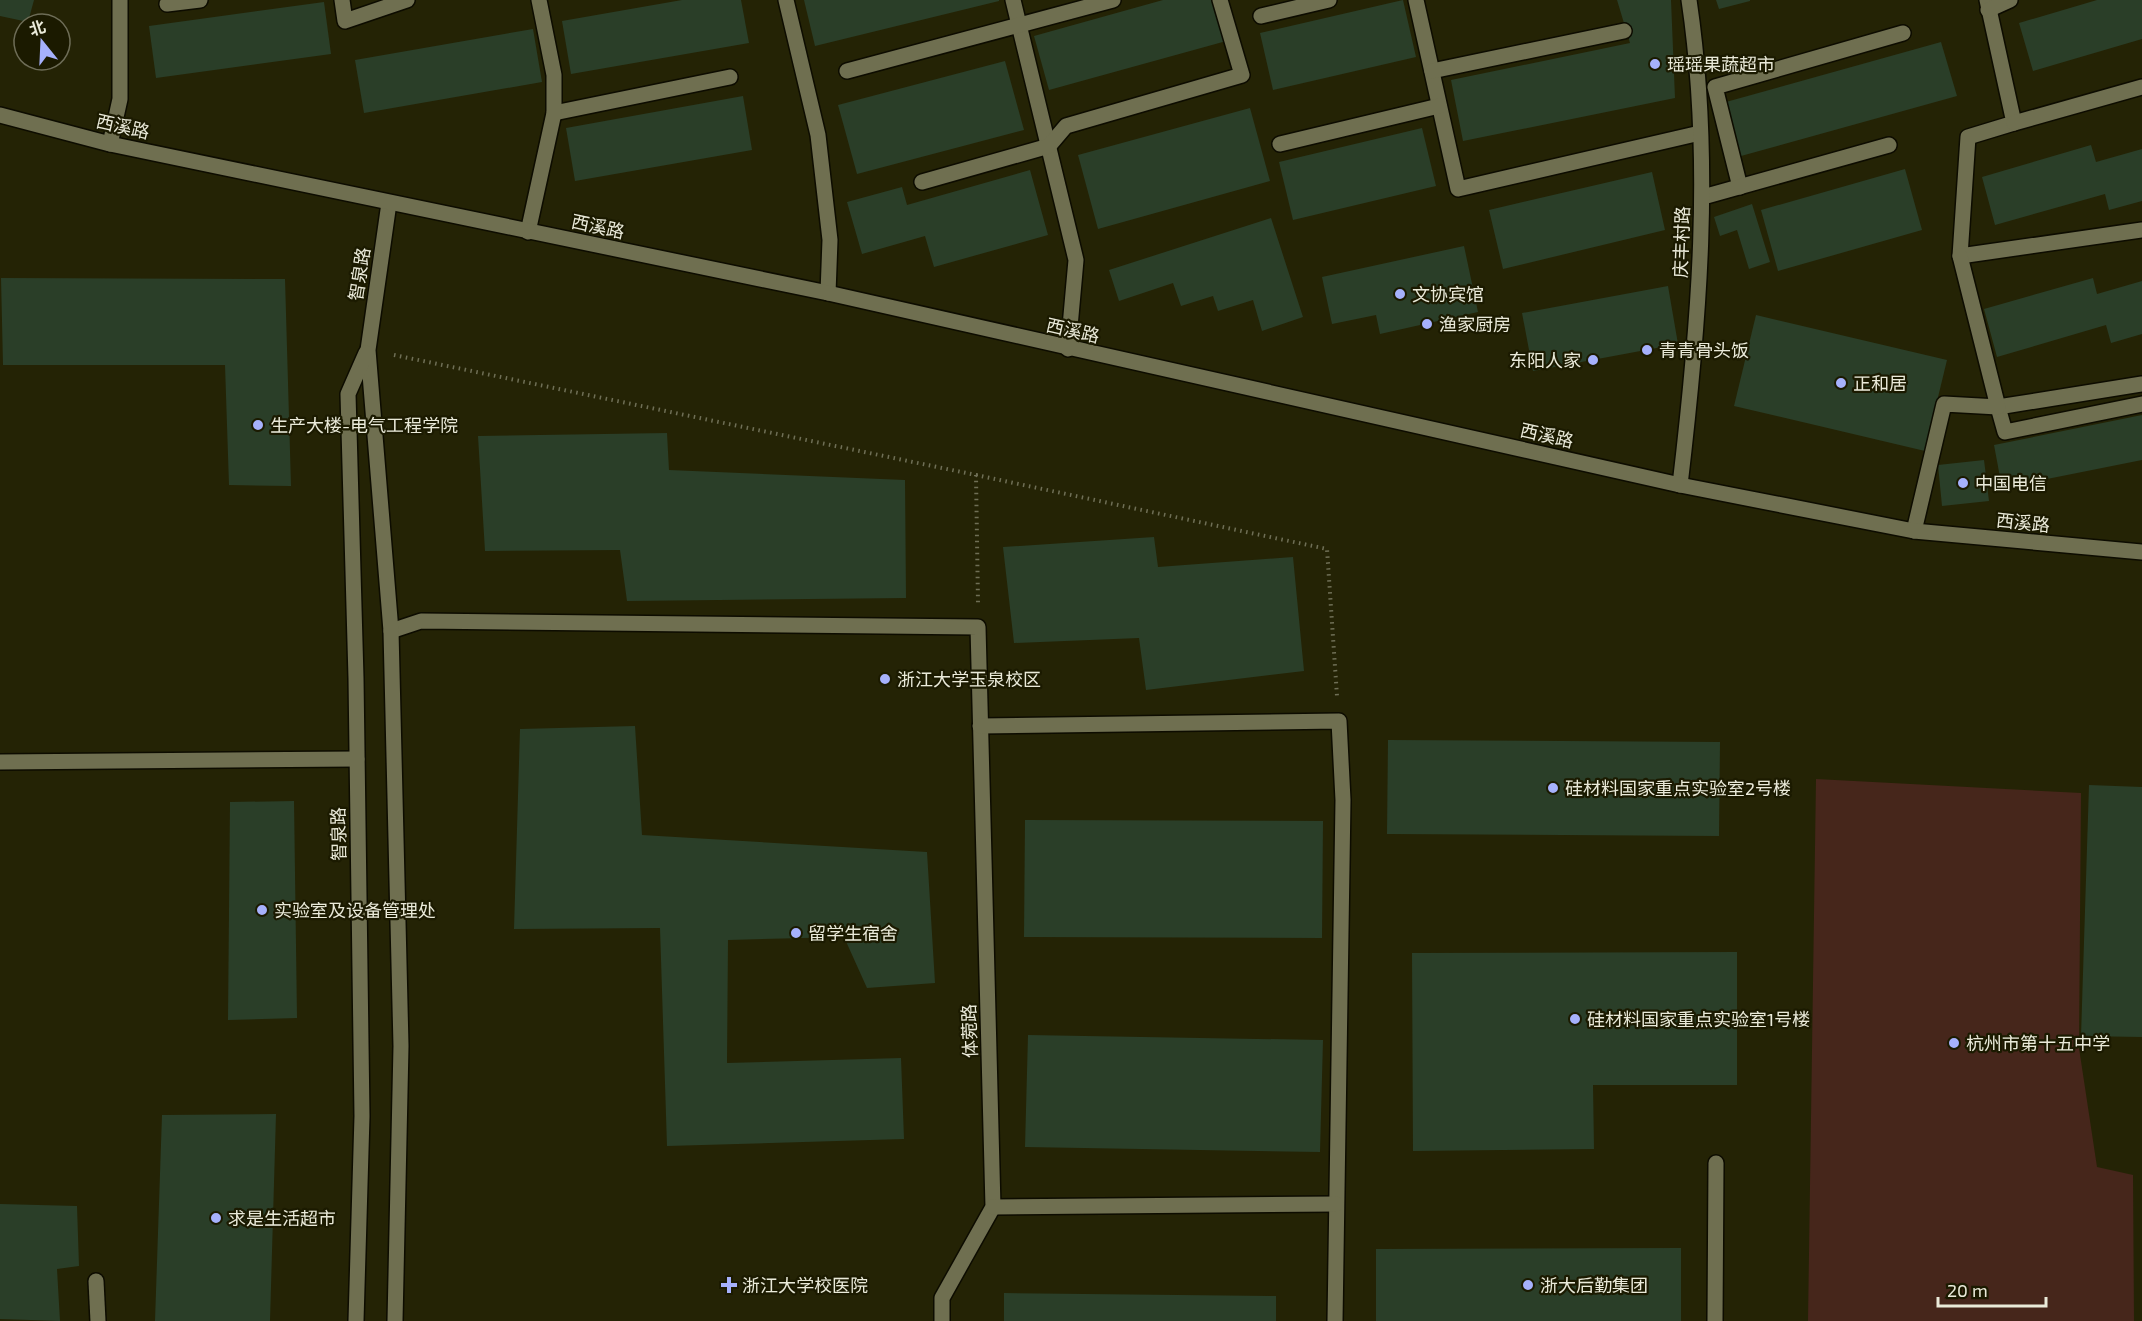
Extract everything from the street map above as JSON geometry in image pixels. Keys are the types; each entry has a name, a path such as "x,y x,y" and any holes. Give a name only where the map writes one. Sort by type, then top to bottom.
{"street":[{"path":"110,144 120,99 120,0"},
{"path":"167,4 200,0"},
{"path":"342,0 345,21 407,0"},
{"path":"528,232 554,113 554,75 539,0"},
{"path":"786,0 818,135 830,240 828,293"},
{"path":"1014,0 1076,260 1068,349"},
{"path":"847,71 1020,27 1113,0"},
{"path":"922,182 1049,146 1066,126 1242,75 1220,0"},
{"path":"1261,16 1329,0"},
{"path":"1416,0 1458,189 1700,134"},
{"name":"庆丰村路","path":"1680,485 1694,364 1702,197 1700,134 1689,0"},
{"path":"2010,0 1987,5 2014,123"},
{"path":"1432,71 1624,31"},
{"path":"1740,187 1714,87 1903,33"},
{"path":"554,113 730,77"},
{"path":"2142,87 1968,137 1960,256 2005,432 2142,404"},
{"path":"1280,144 1439,106"},
{"name":"西溪路","path":"0,116 110,144 828,293 1068,349 1680,485 1914,531 2142,552"},
{"path":"1702,197 1889,145"},
{"name":"智泉路","path":"389,203 368,350 391,631 400,1046 395,1321"},
{"path":"1960,256 2142,230"},
{"name":"智泉路","path":"356,1321 362,1116 357,759 348,394 368,350"},
{"path":"1914,531 1944,404 1998,407 2142,384"},
{"path":"391,631 421,621 978,627"},
{"name":"体菀路","path":"978,627 993,1207"},
{"path":"980,726 1339,721 1343,800 1335,1321"},
{"path":"0,762 357,759"},
{"path":"1715,1321 1716,1163"},
{"path":"942,1321 942,1298 993,1207 1336,1204"},
{"path":"96,1281 98,1321"}],"path":[{"path":"368,350 1327,549 1339,721"},
{"path":"976,475 978,627"}],"shaded area":[{"name":"杭州市第十五中学","path":"1816,779 2081,793 2079,1048 2097,1167 2133,1175 2134,1321 1808,1321"}],"building":[{"path":"0,0 34,0 31,12 12,12 12,19 0,16"},
{"path":"682,0 741,0 749,43 571,74 562,21"},
{"path":"804,0 999,0 999,1 815,46"},
{"path":"1163,0 1219,0 1230,40 1049,90 1034,36"},
{"path":"1403,0 1416,57 1273,90 1260,33"},
{"path":"1617,0 1671,0 1675,98 1463,141 1451,80 1630,43"},
{"path":"1716,0 1750,0 1750,1 1719,9"},
{"path":"2097,0 2142,0 2142,39 2033,71 2019,23"},
{"path":"324,2 331,54 156,78 149,26"},
{"path":"533,29 542,82 364,113 355,60"},
{"path":"1941,42 1957,96 1741,156 1726,102"},
{"path":"1005,61 1024,130 857,174 838,105"},
{"path":"743,96 752,150 575,181 566,128"},
{"path":"1250,108 1270,181 1098,229 1078,155"},
{"path":"1422,128 1436,186 1293,220 1279,162"},
{"path":"2091,145 2096,162 2142,149 2142,201 2109,210 2105,194 1995,225 1982,177"},
{"path":"1905,169 1922,230 1778,271 1761,210"},
{"path":"1030,170 1048,235 934,267 925,236 862,254 847,202 902,187 907,205"},
{"path":"1652,172 1665,230 1503,269 1489,210"},
{"path":"1752,204 1770,262 1749,269 1737,230 1720,236 1714,217"},
{"path":"1271,218 1303,317 1262,331 1253,300 1218,311 1213,296 1181,306 1173,283 1119,301 1109,270"},
{"name":"文协宾馆","path":"1464,246 1478,312 1380,334 1376,315 1332,324 1322,277"},
{"name":"生产大楼-电气工程学院","path":"1,278 285,279 291,486 229,485 225,365 3,365"},
{"path":"2093,278 2097,294 2142,281 2142,334 2111,343 2106,325 1997,357 1984,309"},
{"name":"文协宾馆","path":"1668,286 1678,344 1533,371 1522,313"},
{"name":"正和居","path":"1756,315 1947,360 1925,451 1734,406"},
{"path":"2142,415 2142,460 2002,488 1994,445"},
{"path":"667,433 669,470 905,480 906,598 627,601 620,550 485,551 478,436"},
{"name":"中国电信","path":"1984,460 1989,501 1942,506 1938,465"},
{"path":"1154,537 1158,567 1293,557 1304,671 1146,690 1139,638 1014,643 1003,547"},
{"name":"留学生宿舍","path":"635,726 642,835 927,852 935,983 867,988 844,937 728,940 727,1063 901,1058 904,1139 667,1146 660,928 514,929 520,729"},
{"name":"硅材料国家重点实验室2号楼","path":"1388,740 1720,742 1719,836 1387,834"},
{"path":"2089,785 2142,787 2142,1037 2081,1036"},
{"name":"实验室及设备管理处","path":"294,801 297,1018 228,1020 230,802"},
{"path":"1025,820 1323,821 1322,938 1024,937"},
{"name":"硅材料国家重点实验室1号楼","path":"1737,952 1737,1085 1593,1085 1594,1149 1413,1151 1412,953"},
{"path":"1028,1035 1323,1040 1320,1152 1025,1147"},
{"name":"求是生活超市","path":"276,1114 270,1321 155,1321 162,1115"},
{"path":"0,1204 77,1206 79,1266 57,1269 60,1321 0,1319"},
{"name":"浙大后勤集团","path":"1681,1248 1681,1321 1376,1321 1376,1249"},
{"path":"1004,1293 1276,1296 1276,1321 1004,1321"}],"place":[{"name":"瑶瑶果蔬超市","path":"1655,64"},
{"name":"文协宾馆","path":"1400,294"},
{"name":"渔家厨房","path":"1427,324"},
{"name":"青青骨头饭","path":"1647,350"},
{"name":"东阳人家","path":"1593,360"},
{"name":"正和居","path":"1841,383"},
{"name":"生产大楼-电气工程学院","path":"258,425"},
{"name":"中国电信","path":"1963,483"},
{"name":"浙江大学玉泉校区","path":"885,679"},
{"name":"硅材料国家重点实验室2号楼","path":"1553,788"},
{"name":"实验室及设备管理处","path":"262,910"},
{"name":"留学生宿舍","path":"796,933"},
{"name":"硅材料国家重点实验室1号楼","path":"1575,1019"},
{"name":"杭州市第十五中学","path":"1954,1043"},
{"name":"求是生活超市","path":"216,1218"},
{"name":"浙江大学校医院","path":"729,1285"},
{"name":"浙大后勤集团","path":"1528,1285"}]}
